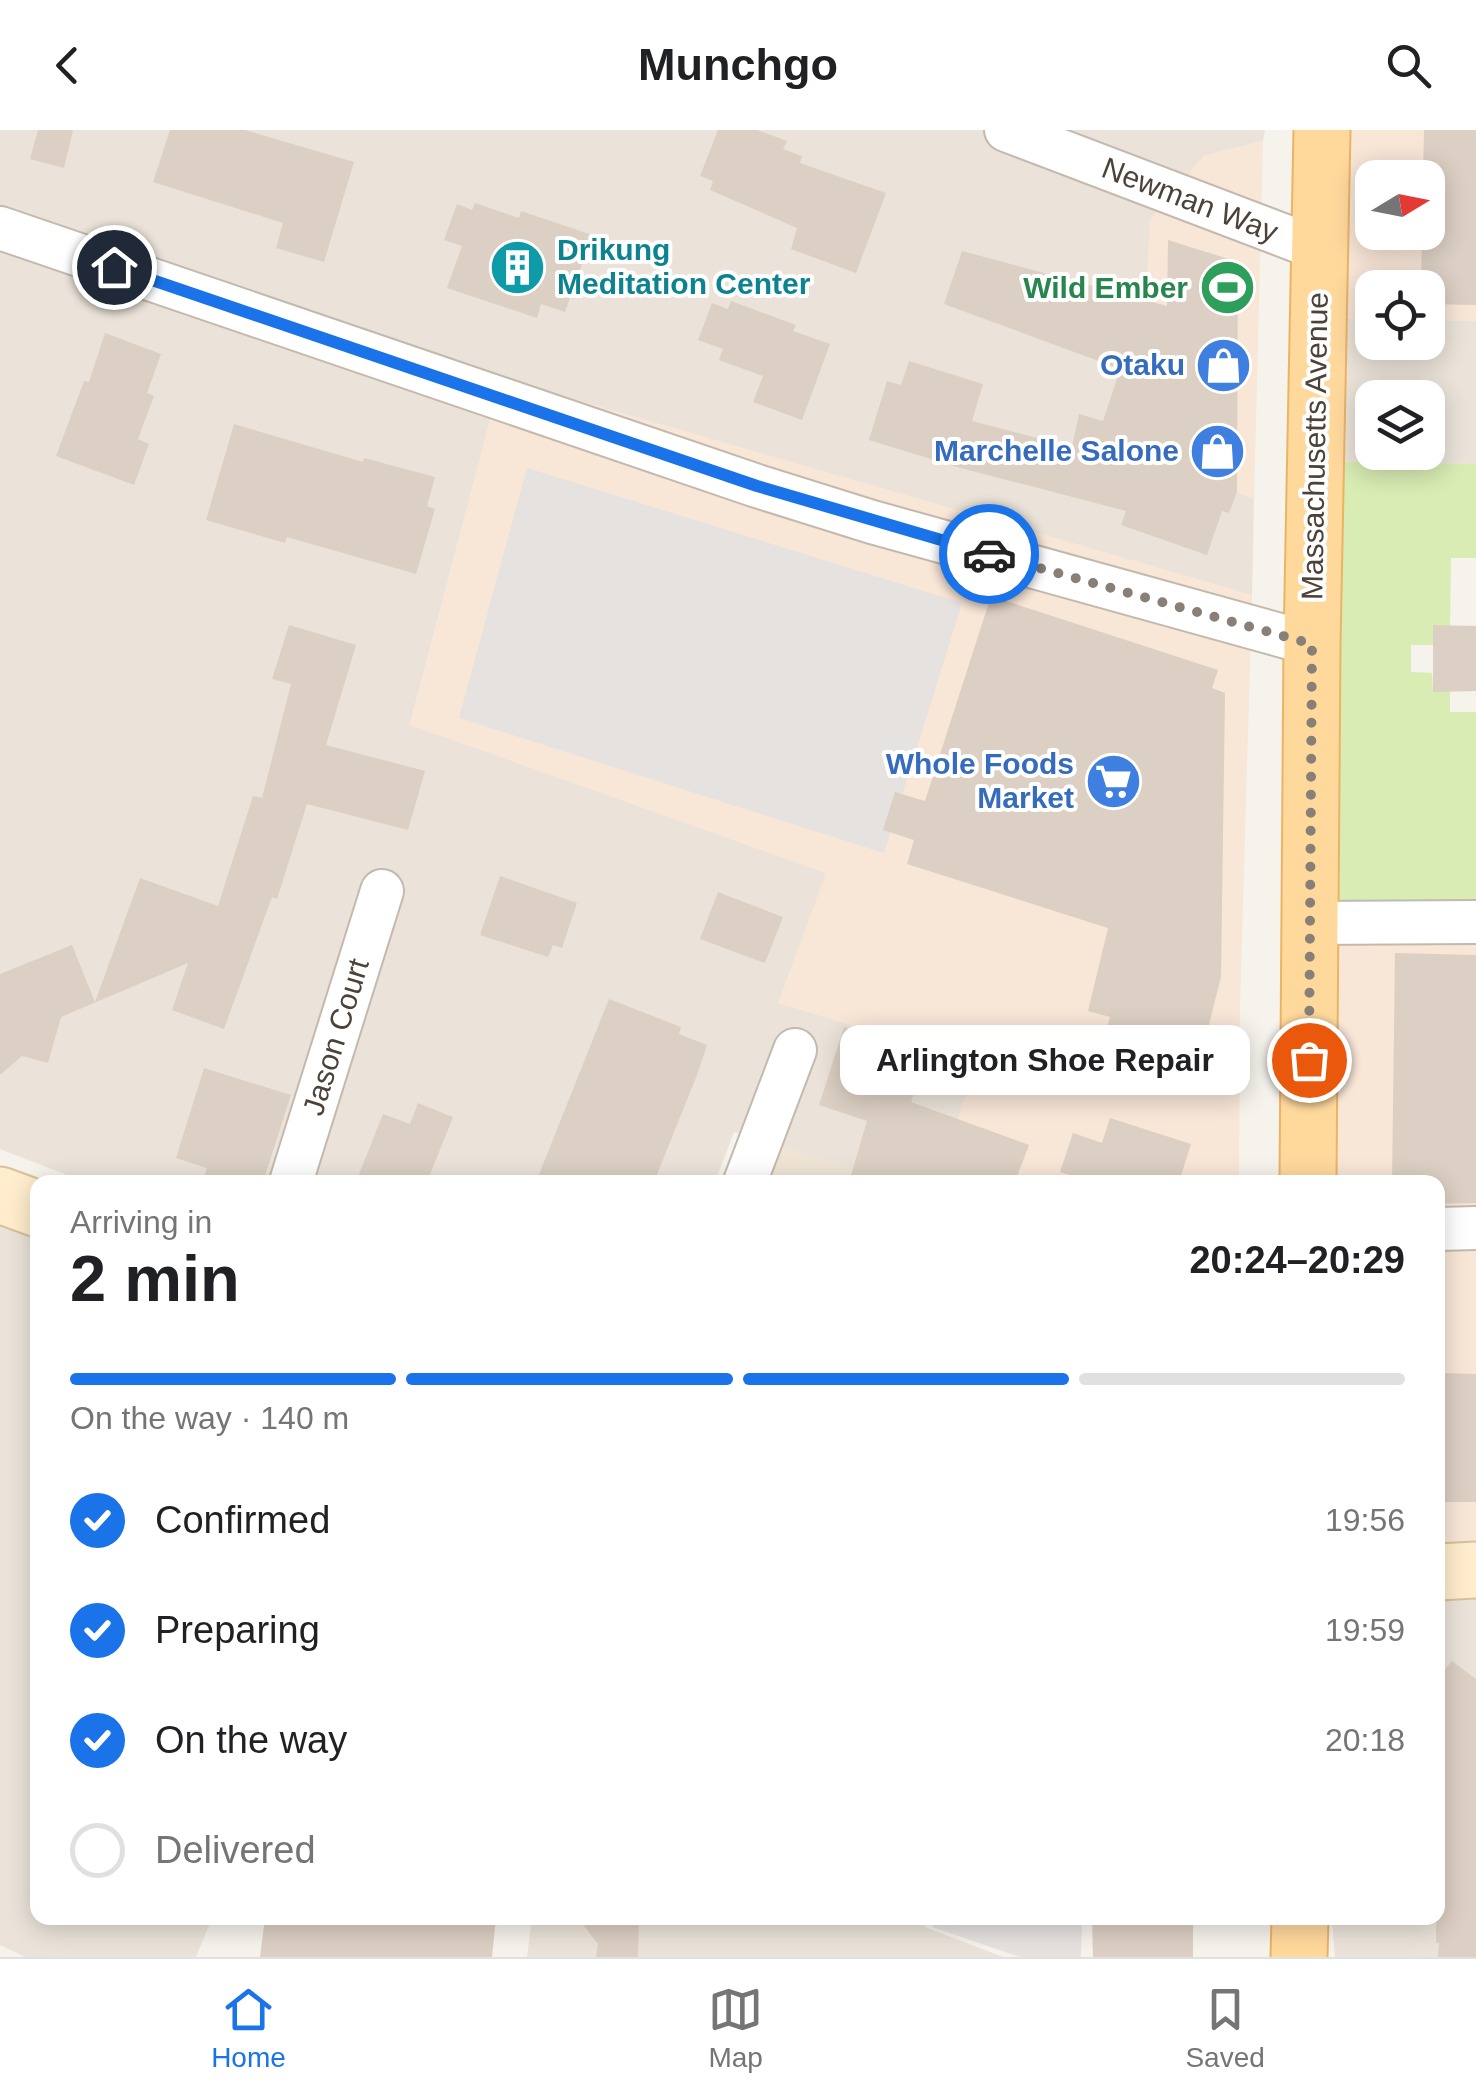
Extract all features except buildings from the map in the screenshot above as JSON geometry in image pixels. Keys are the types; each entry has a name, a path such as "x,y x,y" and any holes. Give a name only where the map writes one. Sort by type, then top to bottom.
{"main road":[{"name":"Massachusetts Avenue","path":"1308,1175 1312,644 1322,130"},
{"path":"1299,1957 1300,1925"}],"street":[{"name":"Newman Way","path":"1006,130 1319,248"},
{"path":"0,228 856,517 1312,644"},
{"name":"Jason Court","path":"293,1175 382,891"},
{"path":"1310,923 1476,922"},
{"path":"747,1175 795,1050"},
{"path":"0,1195 30,1206"},
{"path":"1445,1229 1476,1228"},
{"path":"1445,1572 1476,1570"}],"shaded area":[{"path":"0,130 1265,130 1263,141 1203,156 1137,449 1254,499 1252,595 501,379 410,724 826,873 978,1064 938,1175 872,1175 734,1132 718,1175 67,1175 0,1149"},
{"path":"1322,130 1476,130 1476,321 1445,320 1445,270 1355,270 1355,319 1318,318"},
{"path":"1263,141 1254,499 1137,450 1150,220 1203,156"},
{"path":"1318,318 1355,319 1355,360 1445,360 1445,320 1476,321 1476,464 1445,463 1445,380 1355,380 1355,462 1315,461"},
{"path":"501,378 1252,595 1239,1175 937,1175 977,1064 778,1003 826,873 410,725"},
{"path":"527,468 962,603 884,853 459,718"},
{"path":"1476,921 1476,1570 1445,1572 1445,1175 1308,1175 1310,923"},
{"path":"777,1145 872,1175 766,1175"},
{"path":"0,1204 30,1217 30,1925 209,1925 196,1957 25,1957 0,1945"},
{"path":"1476,1570 1476,1957 1335,1957 1333,1925 1445,1925 1445,1572"},
{"path":"531,1925 926,1925 1003,1957 527,1957"},
{"path":"1082,1925 1081,1957 1020,1957 932,1927"}],"green space":[{"path":"1315,461 1355,462 1355,470 1445,470 1445,463 1476,464 1476,558 1451,558 1450,626 1433,626 1433,645 1411,645 1411,672 1432,673 1433,691 1450,691 1450,712 1476,712 1476,922 1310,923"}],"way so far":[{"path":"989,554 1312,644 1309,1060"}],"place":[{"name":"Drikung Meditation Center","path":"518,267"},
{"name":"Wild Ember","path":"1227,288"},
{"name":"Otaku","path":"1224,365"},
{"name":"Marchelle Salone","path":"1218,451"},
{"name":"Whole Foods Market","path":"1113,781"},
{"name":"Arlington Shoe Repair","path":"1309,1060"}],"route":[{"path":"114,267 757,486 989,554"}]}
